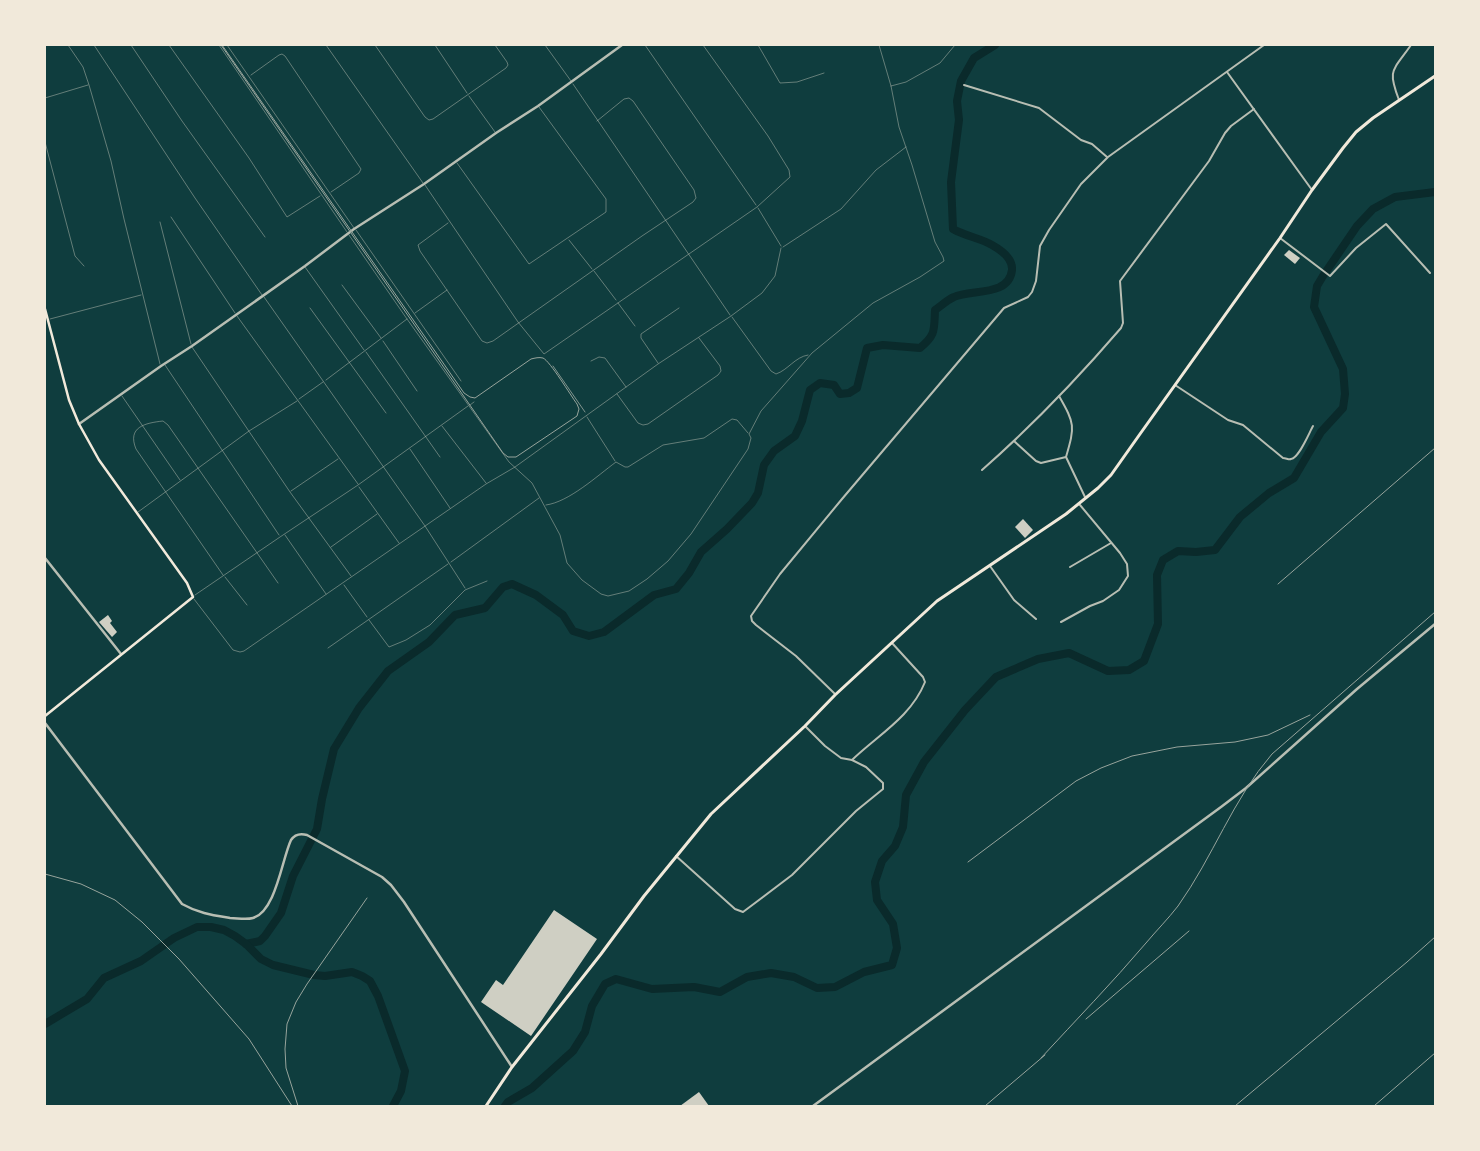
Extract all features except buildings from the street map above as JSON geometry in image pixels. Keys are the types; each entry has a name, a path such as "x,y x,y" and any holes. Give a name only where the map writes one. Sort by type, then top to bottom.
{"main road":[{"path":"486,1106 512,1067 676,856 711,814 805,726 835,694 937,601 1080,505 1111,475 1280,238 1312,190 1356,132 1435,76"},
{"path":"45,310 69,402 79,424 99,460 187,583 193,597 45,716"}],"street":[{"path":"79,424 192,346 354,229 538,106 622,45"},
{"path":"835,694 796,656 756,625 752,621 751,616 785,568 854,483 931,396 1004,308 1028,297 1032,292 1036,281 1040,246 1081,184 1108,157 1264,45"},
{"path":"1399,100 1392,81 1392,73 1411,45"},
{"path":"1227,72 1312,190"},
{"path":"964,85 1039,108 1081,140 1092,144 1108,157"},
{"path":"982,470 1059,396 1121,328 1123,323 1120,281 1209,161 1225,133 1231,126 1254,109"},
{"path":"1280,238 1330,276 1356,248 1386,224 1430,273"},
{"path":"1175,384 1228,420 1243,425 1283,458 1290,460 1298,454 1312,426"},
{"path":"1059,396 1073,423 1073,431 1066,457 1086,499"},
{"path":"1014,441 1036,461 1041,463 1066,457"},
{"path":"1061,622 1103,601 1119,590 1128,576 1128,564 1080,505"},
{"path":"1070,567 1112,542"},
{"path":"45,558 121,654"},
{"path":"990,565 1014,600 1036,619"},
{"path":"812,1106 1246,788 1357,689 1435,624"},
{"path":"852,760 865,747 897,722 909,709 925,682 923,677 891,642"},
{"path":"45,723 182,904 197,912 241,919 259,915 271,899 291,840 296,835 307,835 382,877 392,885 512,1067"},
{"path":"676,856 735,909 743,912 792,875 856,811 883,789 884,783 880,778 866,767 852,760 841,758 825,746 805,726"}],"lane":[{"path":"68,45 83,67 89,85 111,161 143,294 163,365 280,536"},
{"path":"94,45 195,198 450,563 465,588"},
{"path":"131,45 182,121 265,237"},
{"path":"169,45 288,217 321,195"},
{"path":"219,45 407,319 509,462 532,483 560,535 567,563 594,590 608,596 629,591 668,561 691,534 730,477 748,449 751,438 737,420 732,419 704,438 663,444 628,467 625,467 616,462 586,416"},
{"path":"228,45 461,381"},
{"path":"326,45 518,322 544,354 757,207 790,177 789,170 768,136 703,45"},
{"path":"375,45 424,117 429,120 468,95 508,65 495,45"},
{"path":"435,45 496,133"},
{"path":"545,45 731,316 771,371 776,374 798,359 809,355"},
{"path":"474,402 358,485 280,536 193,597 233,650 244,651 352,578 450,508 514,467 658,364 731,316 762,293 775,276 781,248 757,207 645,45"},
{"path":"758,45 780,83 796,82 824,73"},
{"path":"749,434 761,411 809,355 873,303 920,277 944,261 935,242 899,127 891,86 879,45"},
{"path":"891,86 906,82 940,63 955,45"},
{"path":"250,76 279,55 285,56 362,169 330,193"},
{"path":"45,98 89,85"},
{"path":"449,222 418,245 420,251 482,341 487,343 493,341 693,202 696,198 694,190 633,101 629,98 624,99 597,121"},
{"path":"456,161 529,264 568,238 606,212 606,199 538,106"},
{"path":"45,142 75,256 84,266"},
{"path":"781,248 841,209 876,170 906,147"},
{"path":"171,217 235,314 399,544"},
{"path":"160,222 192,346 290,492 352,578"},
{"path":"568,238 618,302 634,326"},
{"path":"304,266 440,457"},
{"path":"342,285 417,391"},
{"path":"414,314 447,290"},
{"path":"48,320 143,294"},
{"path":"310,308 386,413"},
{"path":"658,364 640,334 679,308"},
{"path":"136,513 249,431 324,382 349,362 382,340 407,319"},
{"path":"616,394 638,422 643,425 656,419 721,371 720,366 698,337"},
{"path":"591,361 599,357 605,358 626,387"},
{"path":"121,394 180,481"},
{"path":"247,605 224,576 136,449 133,434 137,429 163,421 168,425 278,583"},
{"path":"441,425 486,484"},
{"path":"410,448 450,508"},
{"path":"290,492 339,458"},
{"path":"544,505 556,503 568,496 616,462"},
{"path":"328,648 450,563 540,497"},
{"path":"331,548 378,513"},
{"path":"284,534 327,595"},
{"path":"343,584 388,648 406,640 430,625 465,590 487,581"}],"path":[{"path":"553,366 584,409 586,416"}],"waterway":[{"path":"246,944 260,941 281,913 293,876 317,829 334,749 359,708 388,671 429,642 455,615 485,608 503,587 512,584 536,595 563,615 573,631 589,636 604,632 654,595 676,589 689,573 701,552 752,503 758,493 764,465 774,451 795,436 802,421 810,390 820,383 834,385 840,394 849,393 857,388 867,348 883,345 920,348 932,336 935,310 946,301 961,295 997,288 1009,279 1012,266 1003,252 953,229 951,182 959,120 957,101 961,81 974,58 995,45"},
{"path":"505,1106 508,1102 532,1088 573,1051 585,1032 592,1006 605,984 616,979 652,989 694,987 720,992 747,977 771,973 794,977 817,988 835,987 864,972 892,965 897,948 893,924 877,900 875,882 882,861 895,846 903,827 906,795 924,762 965,710 996,677 1038,659 1069,653 1108,671 1129,670 1144,661 1158,624 1157,575 1163,560 1178,551 1215,550 1240,517 1269,493 1294,478 1321,432 1343,408 1345,394 1343,369 1314,307 1317,286 1323,276 1357,226 1373,209 1395,197 1435,192"},
{"path":"45,1024 87,999 104,978 141,961 174,938 197,927 211,927 224,930 246,944 261,959 273,965 325,976 352,972 370,981 378,996 405,1071 401,1091 393,1106"}],"tram line":[{"path":"221,45 503,453 508,457 516,457 577,416 579,409 577,404 543,358 531,359 475,398 464,393 222,45"}],"railway":[{"path":"1278,584 1435,448"},
{"path":"1041,1058 1178,906 1202,868 1234,809 1258,771 1272,754 1435,612"},
{"path":"968,862 1076,781 1101,768 1132,756 1177,747 1235,742 1268,735 1310,715"},
{"path":"45,874 81,884 115,900 142,922 179,959 249,1039 292,1106"},
{"path":"298,1106 286,1068 287,1024 296,1002 307,984 367,898"},
{"path":"1086,1019 1189,931"},
{"path":"1235,1106 1435,937"},
{"path":"1374,1106 1435,1053"},
{"path":"985,1106 1045,1055"}]}
